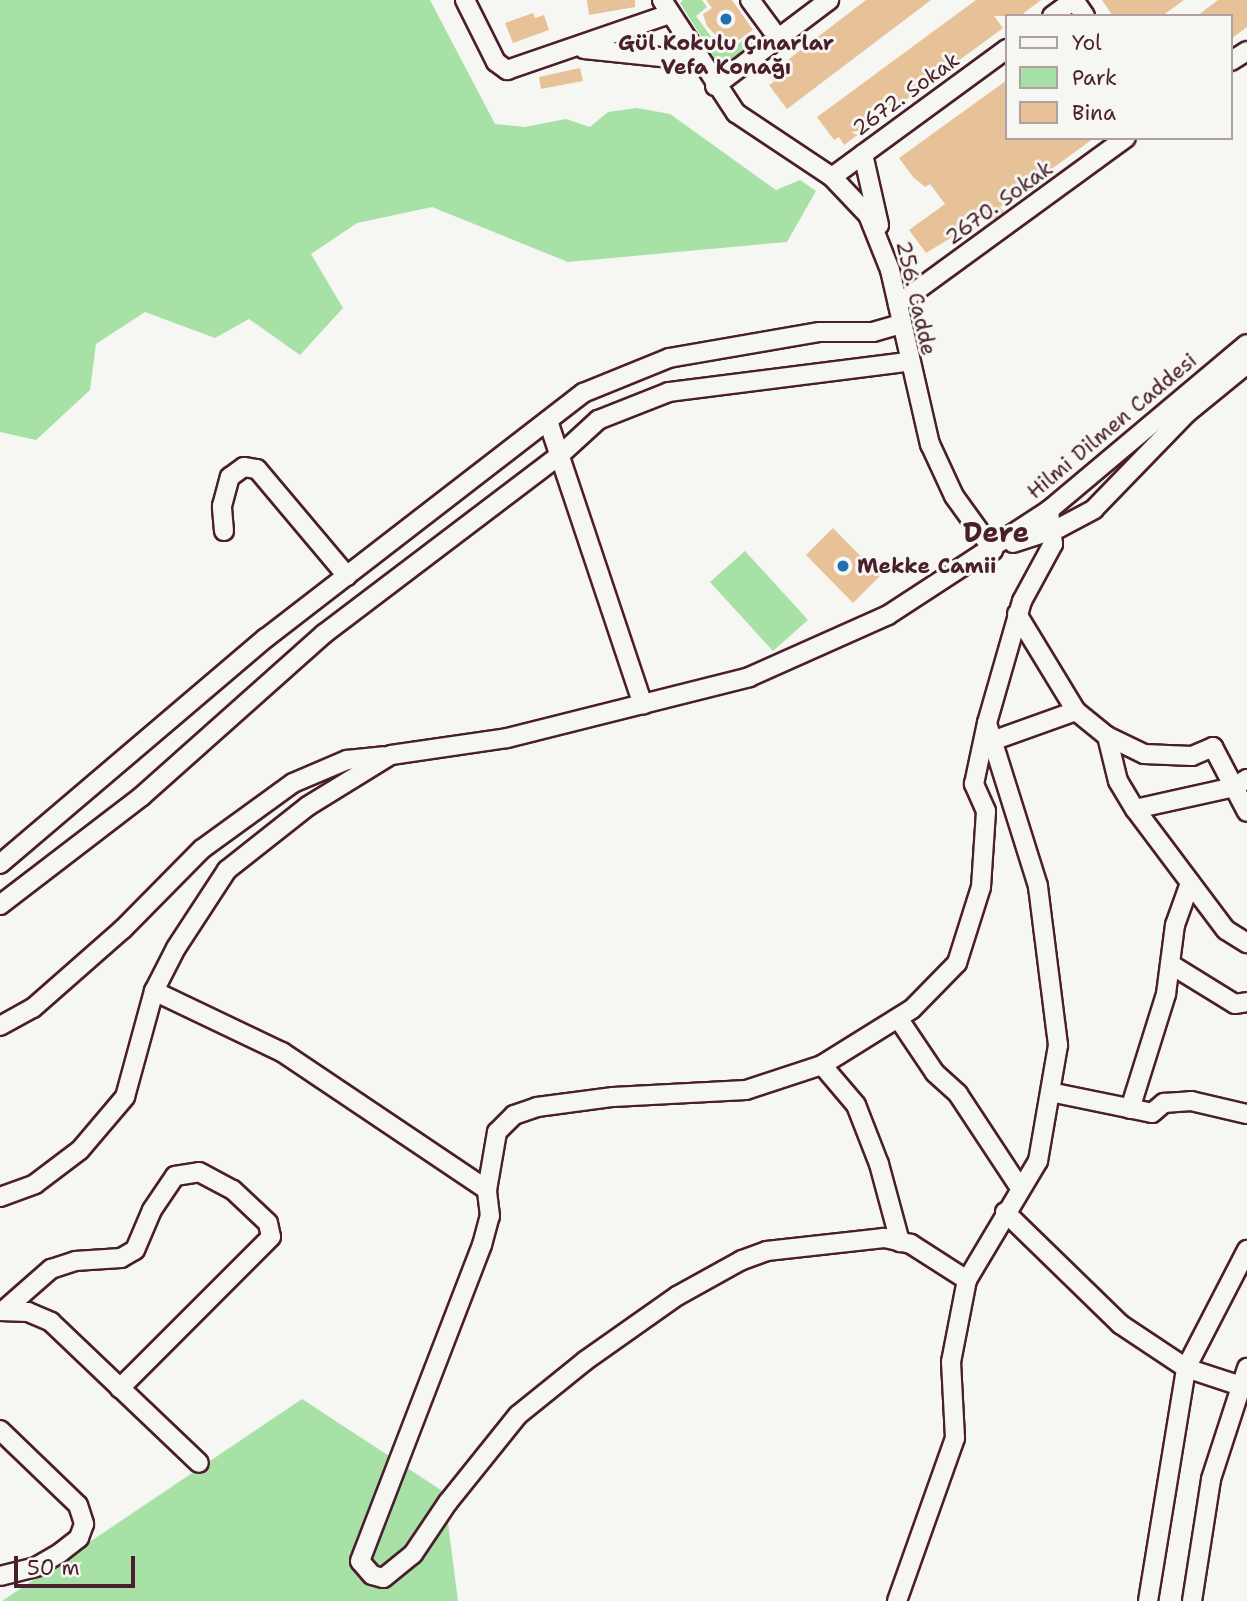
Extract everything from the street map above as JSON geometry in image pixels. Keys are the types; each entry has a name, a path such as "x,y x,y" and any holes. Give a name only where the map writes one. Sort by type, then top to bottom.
{"street":[{"path":"465,0 503,70 573,48 666,7"},
{"path":"750,0 778,38"},
{"path":"715,86 829,0"},
{"path":"1055,14 1074,0"},
{"name":"256. Cadde","path":"666,7 715,86 746,122 832,177 858,201 884,248 898,304 908,362 938,466 993,550"},
{"path":"573,48 699,61"},
{"name":"2672. Sokak","path":"832,177 1006,50"},
{"name":"2670. Sokak","path":"898,304 1123,140"},
{"path":"863,154 884,248"},
{"path":"0,864 267,638 583,393 669,358 820,332 873,332 901,324"},
{"name":"Hilmi Dilmen Caddesi","path":"993,550 1054,530 1094,509 1173,415 1247,344"},
{"path":"0,905 142,796 324,634 559,455 598,420 652,396 760,377 908,362"},
{"name":"Hilmi Dilmen Caddesi","path":"993,550 1173,415 1247,364"},
{"path":"548,421 643,705"},
{"path":"224,531 222,506 230,477 244,467 257,469 347,576"},
{"path":"967,1280 911,1244 884,1238 767,1251 677,1296 584,1360 518,1415 413,1553 383,1578 372,1576 360,1561 366,1539 482,1245 490,1216 487,1190 497,1132 514,1115 613,1097 746,1090 822,1065 898,1018 957,962 981,887 986,811 974,784 1017,614 1048,558 1054,530 1049,510"},
{"path":"0,1026 33,1008 123,929 202,849 293,783 347,760 507,738 748,677 888,615 993,550"},
{"path":"1017,614 1076,710 1107,736 1144,754 1192,756 1213,747 1240,783 1247,812"},
{"path":"989,732 1076,710"},
{"path":"897,1601 955,1438 951,1362 967,1280 1005,1212 1038,1161 1058,1045 1038,886 989,732"},
{"path":"1107,736 1118,781 1135,809 1226,930 1247,943"},
{"path":"0,1197 35,1184 80,1150 125,1097 153,991 227,870 308,806 391,755"},
{"path":"1135,809 1240,783"},
{"path":"1130,1109 1166,994 1175,925 1190,883"},
{"path":"1170,964 1236,1004 1247,1002"},
{"path":"153,991 282,1052 487,1190"},
{"path":"898,1018 935,1073 958,1094 1020,1188"},
{"path":"822,1065 856,1105 880,1164 900,1242"},
{"path":"1050,1092 1152,1113 1164,1103 1191,1101 1247,1114"},
{"path":"1,1311 51,1269 75,1262 121,1258 135,1250 152,1210 175,1176 199,1171 233,1190 268,1223 271,1237 120,1388"},
{"path":"1005,1212 1120,1325 1186,1368 1243,1384"},
{"path":"1148,1601 1186,1368 1247,1250"},
{"path":"1,1311 28,1312 51,1322 199,1463"},
{"path":"1192,1601 1211,1479 1247,1368"},
{"path":"0,1430 78,1505 83,1524 79,1538 60,1553 36,1567 1,1576"}],"green space":[{"path":"0,0 430,0 495,124 525,127 566,119 590,127 608,112 637,108 670,114 776,190 800,180 816,191 787,242 568,262 432,207 357,223 311,254 343,308 300,355 249,319 215,338 145,312 96,344 90,390 36,440 0,432"},
{"path":"683,0 702,0 707,7 696,16 720,49 731,41 735,46 748,37 753,45 721,68 680,3"},
{"path":"745,551 808,620 773,651 710,582"},
{"path":"302,1399 444,1492 458,1601 2,1601"}],"building":[{"path":"587,0 635,0 635,7 589,15"},
{"name":"Gül Kokulu Çınarlar Vefa Konağı","path":"706,0 732,0 753,30 736,42 732,37 723,43 707,26 703,14 712,8"},
{"path":"866,0 931,0 787,109 769,85 774,82 768,75"},
{"path":"976,0 1041,0 1023,14 994,16 1003,28 844,145 839,137 834,140 817,117"},
{"path":"1102,0 1184,0 1165,14 1112,14"},
{"path":"1218,0 1247,0 1247,27 1233,38 1233,14 1200,14"},
{"path":"533,13 535,18 544,15 549,30 513,43 505,23"},
{"path":"580,68 583,81 541,89 539,77"},
{"path":"1006,81 1006,140 1091,140 1000,207 1004,212 994,219 990,214 926,253 909,230 945,204 930,184 925,187 913,177 899,158"},
{"name":"Mekke Camii","path":"833,528 880,576 853,603 806,555"}],"place":[{"name":"Gül Kokulu Çınarlar Vefa Konağı","path":"726,19"},
{"name":"Mekke Camii","path":"843,566"}],"district":[{"name":"Dere","path":"996,532"}]}
